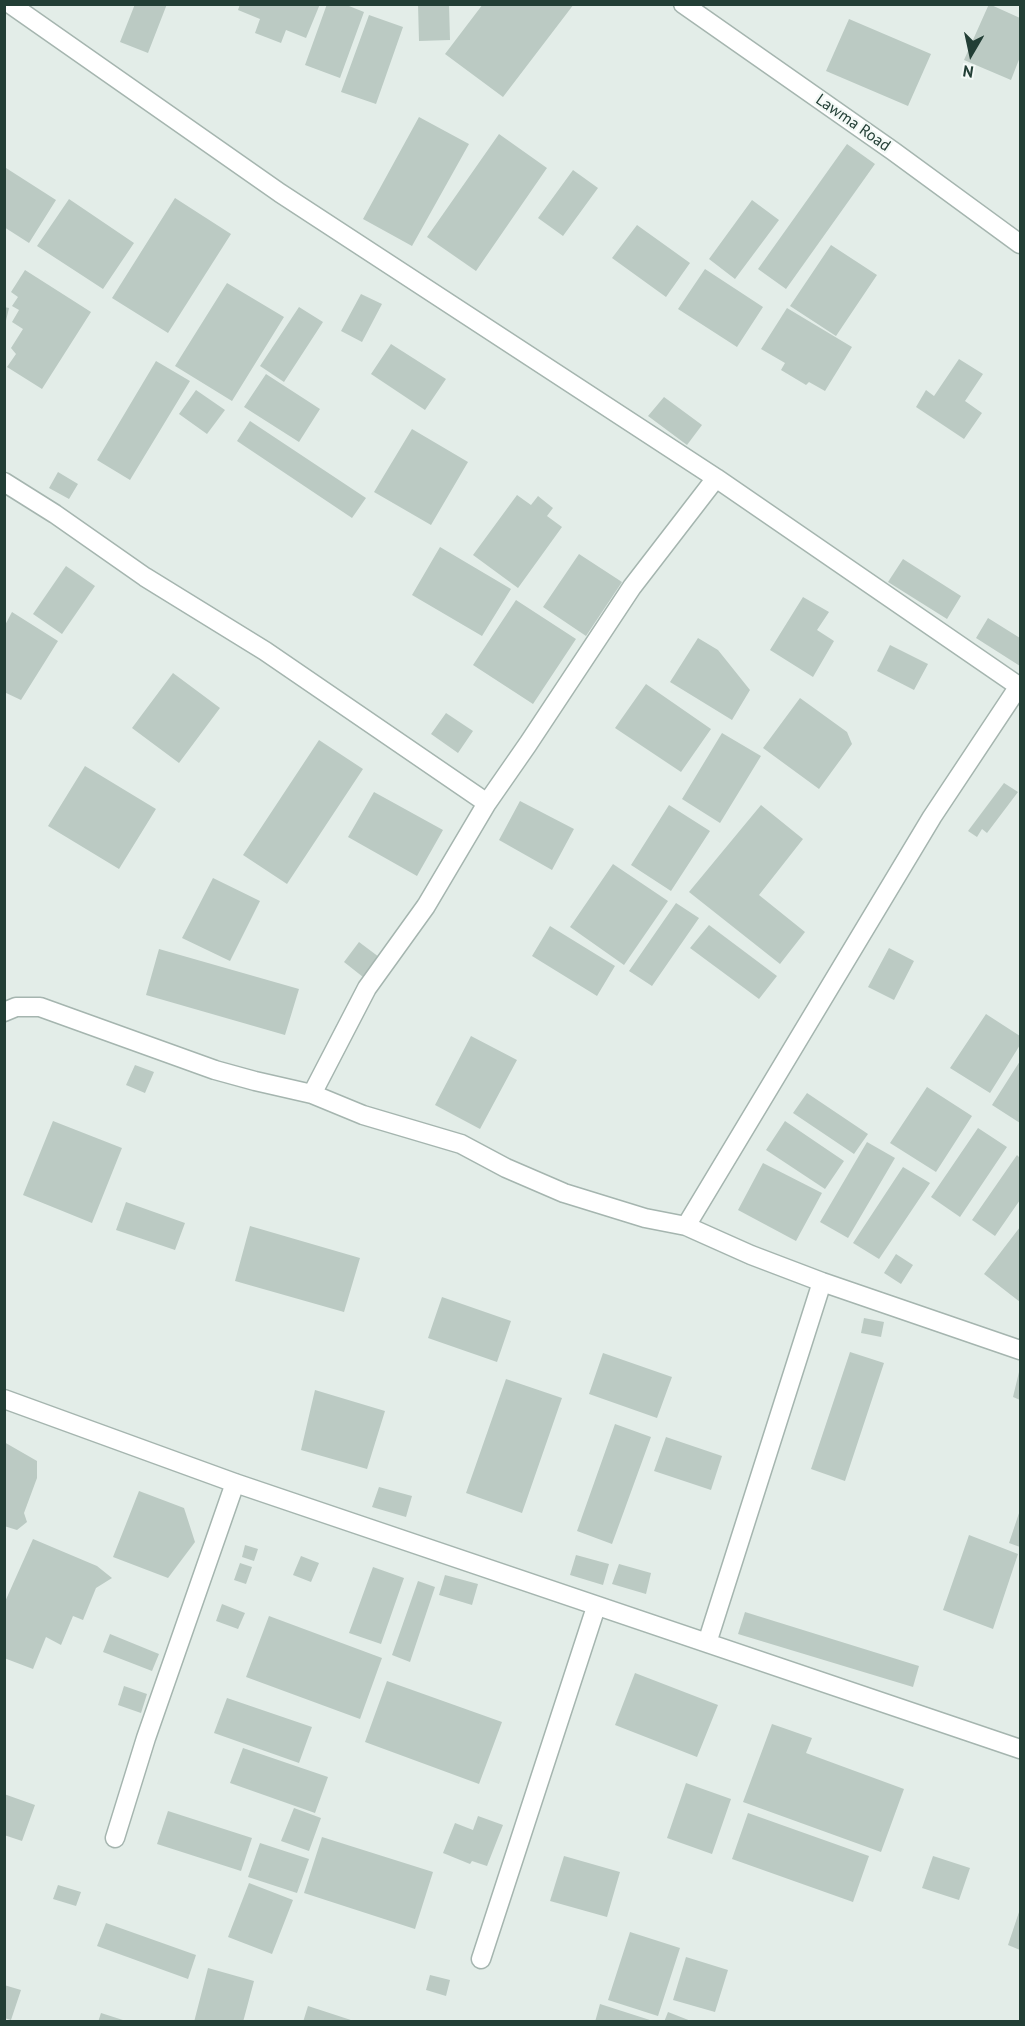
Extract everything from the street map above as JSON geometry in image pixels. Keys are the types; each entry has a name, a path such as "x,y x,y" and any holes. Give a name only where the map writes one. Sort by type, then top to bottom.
{"street":[{"path":"10,4 280,193 717,478 1020,686 932,817 686,1226"},
{"name":"Lawma Road","path":"683,4 893,151 1020,244"},
{"path":"312,1094 367,988 426,906 487,803 632,587 717,478"},
{"path":"4,482 56,514 145,577 265,651 487,803"},
{"path":"4,1012 16,1007 40,1007 215,1070 255,1082 312,1094 363,1115 461,1144 506,1168 564,1193 645,1218 686,1226 751,1255 822,1282 1020,1350"},
{"path":"707,1643 822,1282"},
{"path":"4,1399 235,1484 1020,1749"},
{"path":"115,1838 146,1738 235,1484"},
{"path":"482,1959 596,1607"}],"building":[{"path":"135,4 167,4 148,53 120,42"},
{"path":"240,4 320,4 306,38 286,30 281,43 255,33 260,19 238,10"},
{"path":"327,4 344,4 364,12 340,78 305,65"},
{"path":"418,4 449,4 450,40 419,41"},
{"path":"483,4 574,4 503,97 445,54"},
{"path":"989,4 1020,18 1020,57 1011,80 964,60"},
{"path":"369,15 403,27 376,104 341,92"},
{"path":"849,19 931,54 908,106 826,71"},
{"path":"419,117 469,144 412,246 363,219"},
{"path":"499,134 547,168 476,271 427,237"},
{"path":"847,144 875,164 786,289 758,269"},
{"path":"6,168 56,200 29,243 4,227"},
{"path":"573,170 598,188 563,236 538,218"},
{"path":"175,198 231,234 168,333 112,298"},
{"path":"69,199 134,243 103,289 37,246"},
{"path":"752,200 779,220 735,279 709,259"},
{"path":"637,225 690,263 666,297 612,258"},
{"path":"831,245 877,275 836,336 790,306"},
{"path":"705,269 763,307 737,347 678,309"},
{"path":"25,270 91,312 42,389 7,367 16,354 11,348 23,329 12,322 19,310 12,306 18,297 11,292"},
{"path":"227,283 284,317 232,401 175,366"},
{"path":"361,294 382,304 362,342 341,331"},
{"path":"4,307 9,308 5,325 4,325"},
{"path":"299,307 323,322 284,382 260,366"},
{"path":"787,308 852,347 825,391 809,382 806,385 781,370 785,363 761,349"},
{"path":"391,344 446,379 425,410 371,374"},
{"path":"959,359 983,374 965,401 982,413 964,439 916,407 926,390 934,396"},
{"path":"156,361 190,381 130,480 97,460"},
{"path":"266,374 320,409 299,442 244,407"},
{"path":"196,390 225,410 207,434 179,414"},
{"path":"664,397 702,425 687,445 648,416"},
{"path":"250,421 366,498 352,518 237,441"},
{"path":"412,429 468,462 431,525 374,492"},
{"path":"58,472 78,484 69,499 49,488"},
{"path":"517,495 531,505 538,496 553,508 547,516 562,527 518,588 473,555"},
{"path":"440,547 511,589 482,636 412,595"},
{"path":"579,554 622,582 586,636 543,607"},
{"path":"903,559 961,596 947,619 888,582"},
{"path":"66,566 95,586 62,634 33,614"},
{"path":"803,597 829,612 817,630 834,641 813,677 770,650"},
{"path":"516,600 576,639 533,704 473,665"},
{"path":"12,612 58,641 21,700 4,692 4,627"},
{"path":"988,618 1020,638 1020,666 976,638"},
{"path":"698,638 718,650 750,690 732,720 670,682"},
{"path":"890,645 928,664 914,690 877,671"},
{"path":"173,673 220,708 179,763 132,728"},
{"path":"646,684 711,729 681,772 615,728"},
{"path":"800,698 847,732 852,744 819,789 763,748"},
{"path":"446,713 473,731 458,753 431,734"},
{"path":"722,733 761,756 720,823 682,799"},
{"path":"319,740 363,769 287,884 243,855"},
{"path":"85,766 156,809 119,869 48,826"},
{"path":"1004,783 1018,792 987,833 982,829 977,837 968,831"},
{"path":"374,792 443,830 417,876 348,837"},
{"path":"520,801 574,829 552,870 499,840"},
{"path":"669,805 710,831 671,891 631,865"},
{"path":"761,805 803,839 759,895 805,932 780,964 689,892"},
{"path":"613,864 668,901 624,965 570,927"},
{"path":"213,878 260,901 230,961 182,938"},
{"path":"676,903 699,918 652,986 629,971"},
{"path":"709,925 777,976 759,999 690,948"},
{"path":"550,926 615,966 597,996 532,956"},
{"path":"359,942 379,957 363,977 344,962"},
{"path":"889,948 914,961 894,1000 868,987"},
{"path":"159,949 299,989 285,1035 146,995"},
{"path":"986,1014 1020,1036 1020,1045 990,1093 950,1068"},
{"path":"471,1036 517,1060 480,1129 435,1105"},
{"path":"1020,1061 1020,1123 992,1105"},
{"path":"135,1065 154,1072 145,1093 126,1085"},
{"path":"927,1087 972,1116 936,1172 890,1143"},
{"path":"807,1093 868,1134 854,1154 793,1113"},
{"path":"53,1121 122,1148 92,1223 23,1195"},
{"path":"785,1121 844,1161 825,1189 766,1150"},
{"path":"978,1128 1007,1147 960,1217 931,1197"},
{"path":"867,1142 895,1158 848,1238 820,1222"},
{"path":"1017,1155 1020,1158 1020,1200 995,1236 972,1220"},
{"path":"763,1163 822,1193 796,1241 738,1210"},
{"path":"903,1167 930,1183 879,1259 853,1243"},
{"path":"126,1202 185,1223 175,1250 116,1230"},
{"path":"250,1226 360,1258 344,1312 235,1281"},
{"path":"1020,1227 1020,1302 984,1274"},
{"path":"896,1254 913,1265 901,1284 884,1273"},
{"path":"442,1297 511,1321 497,1362 428,1338"},
{"path":"864,1318 884,1322 881,1337 861,1333"},
{"path":"850,1352 884,1363 845,1481 811,1469"},
{"path":"603,1353 672,1377 657,1418 589,1394"},
{"path":"1020,1372 1020,1400 1013,1397"},
{"path":"506,1379 562,1398 522,1513 466,1493"},
{"path":"315,1390 385,1411 367,1469 301,1450"},
{"path":"615,1424 651,1437 612,1544 577,1531"},
{"path":"666,1437 722,1456 711,1490 654,1471"},
{"path":"4,1442 37,1461 37,1478 24,1513 27,1522 17,1530 4,1526"},
{"path":"379,1487 412,1496 406,1517 372,1507"},
{"path":"139,1491 184,1508 195,1542 168,1578 113,1557"},
{"path":"1020,1510 1020,1547 1009,1543"},
{"path":"969,1535 1018,1554 993,1629 943,1610"},
{"path":"33,1539 97,1566 112,1578 96,1588 83,1620 73,1616 61,1645 46,1637 33,1669 4,1658 4,1604"},
{"path":"245,1545 258,1549 254,1561 242,1557"},
{"path":"576,1555 609,1564 603,1585 570,1575"},
{"path":"301,1556 319,1563 311,1582 293,1575"},
{"path":"240,1563 252,1567 246,1584 234,1580"},
{"path":"619,1564 651,1573 646,1594 612,1584"},
{"path":"373,1567 404,1578 381,1644 349,1633"},
{"path":"445,1575 478,1584 472,1605 439,1595"},
{"path":"418,1581 435,1587 410,1662 392,1655"},
{"path":"222,1604 245,1613 238,1629 216,1621"},
{"path":"745,1612 919,1666 913,1687 738,1634"},
{"path":"269,1616 382,1658 360,1719 246,1677"},
{"path":"110,1634 159,1654 152,1671 103,1652"},
{"path":"635,1673 718,1705 697,1757 615,1725"},
{"path":"387,1681 502,1722 479,1784 365,1742"},
{"path":"124,1686 147,1694 141,1713 118,1705"},
{"path":"227,1698 312,1727 299,1763 214,1733"},
{"path":"772,1724 812,1738 806,1753 904,1789 881,1852 743,1802"},
{"path":"243,1748 328,1777 315,1813 230,1783"},
{"path":"686,1783 731,1799 712,1854 667,1838"},
{"path":"4,1794 35,1805 22,1841 4,1835"},
{"path":"294,1808 321,1818 309,1851 281,1841"},
{"path":"168,1811 252,1838 241,1871 157,1844"},
{"path":"748,1813 869,1856 853,1902 732,1859"},
{"path":"478,1816 503,1825 487,1866 472,1861 470,1864 443,1853 455,1823 473,1830"},
{"path":"322,1837 433,1872 415,1929 304,1893"},
{"path":"260,1843 309,1859 297,1893 248,1877"},
{"path":"564,1856 620,1872 607,1917 550,1901"},
{"path":"933,1856 970,1868 959,1900 922,1888"},
{"path":"249,1883 293,1900 272,1954 228,1937"},
{"path":"58,1885 81,1892 76,1906 53,1899"},
{"path":"1020,1909 1020,1950 1008,1945"},
{"path":"106,1923 196,1955 188,1979 97,1946"},
{"path":"630,1932 680,1948 658,2016 608,2000"},
{"path":"686,1957 728,1970 715,2012 673,2000"},
{"path":"208,1968 254,1981 243,2022 194,2022"},
{"path":"430,1975 450,1980 446,1996 426,1990"},
{"path":"4,1985 21,1990 11,2020 4,2018"},
{"path":"600,2004 653,2021 653,2022 595,2022"},
{"path":"308,2006 354,2021 354,2022 303,2022"},
{"path":"668,2012 691,2021 691,2022 664,2022"},
{"path":"101,2013 126,2021 126,2022 98,2022"}]}
